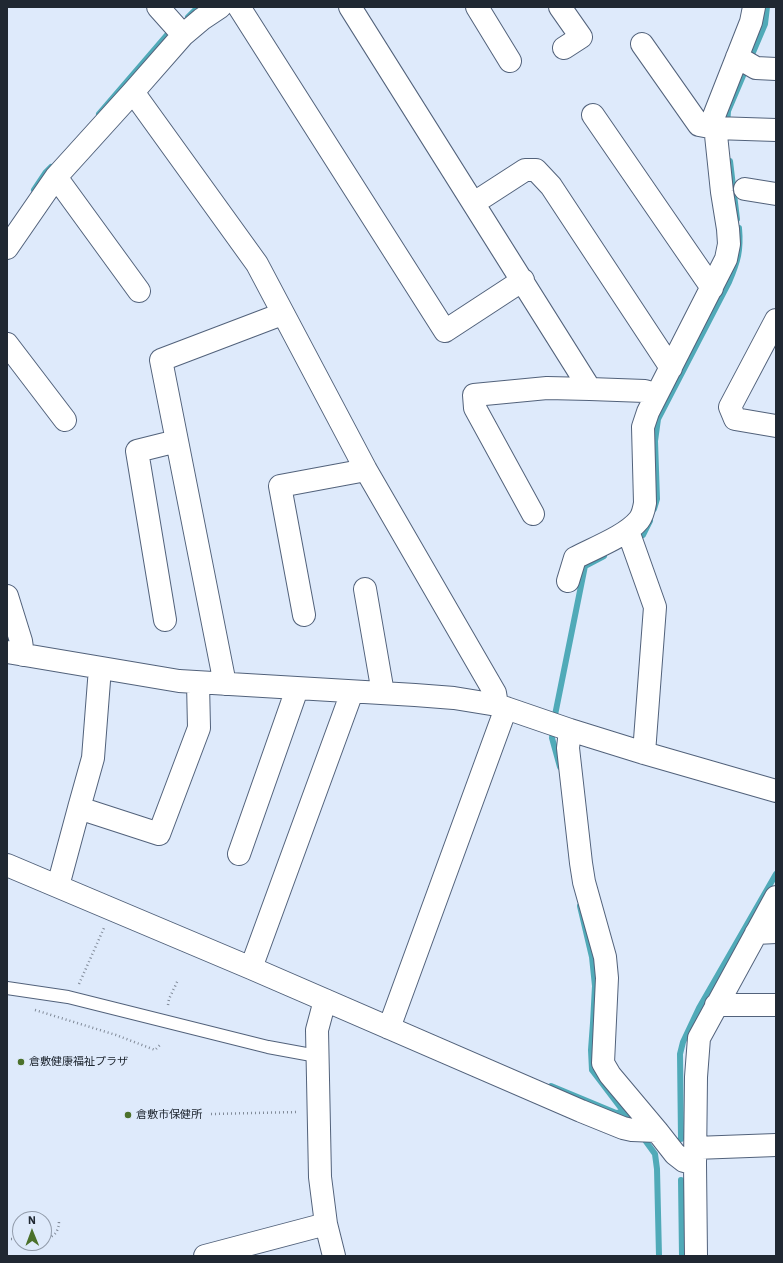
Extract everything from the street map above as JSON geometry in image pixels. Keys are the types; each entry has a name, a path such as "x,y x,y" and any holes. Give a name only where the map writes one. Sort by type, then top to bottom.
{"street":[{"path":"158,7 178,30"},
{"path":"7,248 56,177 133,92 178,30 202,19 220,7"},
{"path":"239,7 446,331 523,280"},
{"path":"350,7 523,280 590,389"},
{"path":"477,7 510,60"},
{"path":"560,7 581,37 564,48"},
{"path":"568,581 575,558 630,538 644,511 643,427 656,394 671,368 726,259 729,244 723,128 714,116 753,64 751,22 754,7"},
{"path":"642,44 699,125 723,128 776,130"},
{"path":"133,92 257,264 282,314 366,470 495,692 502,707 391,1022"},
{"path":"593,115 712,288"},
{"path":"474,203 525,170 536,170 551,186 671,368"},
{"path":"56,177 139,291"},
{"path":"745,189 776,194"},
{"path":"225,684 161,360 282,314"},
{"path":"776,320 730,407 735,419 776,426"},
{"path":"7,344 65,420"},
{"path":"532,514 475,408 474,395 547,388 645,391 656,394"},
{"path":"165,620 137,451 177,441"},
{"path":"304,615 280,486 366,470"},
{"path":"630,538 655,607 644,753"},
{"path":"365,589 383,693"},
{"path":"7,596 21,641 15,654 198,683 454,698 502,707 644,753 776,791"},
{"path":"59,880 93,758 100,668"},
{"path":"79,808 159,834 199,728 198,683"},
{"path":"239,854 297,688"},
{"path":"253,962 352,692"},
{"path":"559,726 568,748 584,882 605,957 607,978 603,1062 645,1130 684,1161 695,1156 776,1145"},
{"path":"7,865 59,880 112,910 253,962 325,1000 391,1022 581,1111 623,1128 645,1130"},
{"path":"696,1256 696,1077 699,1038 716,1005 766,932 776,897"},
{"path":"325,1000 317,1030 320,1177 326,1224 334,1256"},
{"path":"716,1005 776,1005"},
{"path":"204,1256 326,1224"}],"lane":[{"path":"7,988 68,997 268,1047 317,1056"}],"path":[{"path":"78,987 112,910"},
{"path":"167,1010 169,999 178,980"},
{"path":"32,1010 116,1035 155,1050 160,1045"},
{"path":"70,1021 71,1017"},
{"path":"211,1114 300,1112"},
{"path":"52,1236 59,1228 59,1220"}],"waterway":[{"path":"188,17 198,7"},
{"path":"727,126 728,111 765,24 767,7"},
{"path":"99,114 173,30"},
{"path":"730,161 737,219"},
{"path":"34,190 51,167"},
{"path":"654,509 657,499 655,441 658,419 735,268 740,243 739,228"},
{"path":"635,540 643,535 650,521"},
{"path":"554,720 585,566 604,556"},
{"path":"553,729 552,738 560,767"},
{"path":"681,1139 680,1054 683,1042 699,1008 776,874"},
{"path":"580,906 592,957 595,986 591,1050 592,1070 633,1124"},
{"path":"551,1086 616,1113 625,1112"},
{"path":"642,1136 655,1154 657,1169 659,1256"},
{"path":"681,1180 682,1256"}],"place":[{"name":"倉敷健康福祉プラザ","path":"21,1062"},
{"name":"倉敷市保健所","path":"128,1115"}]}
